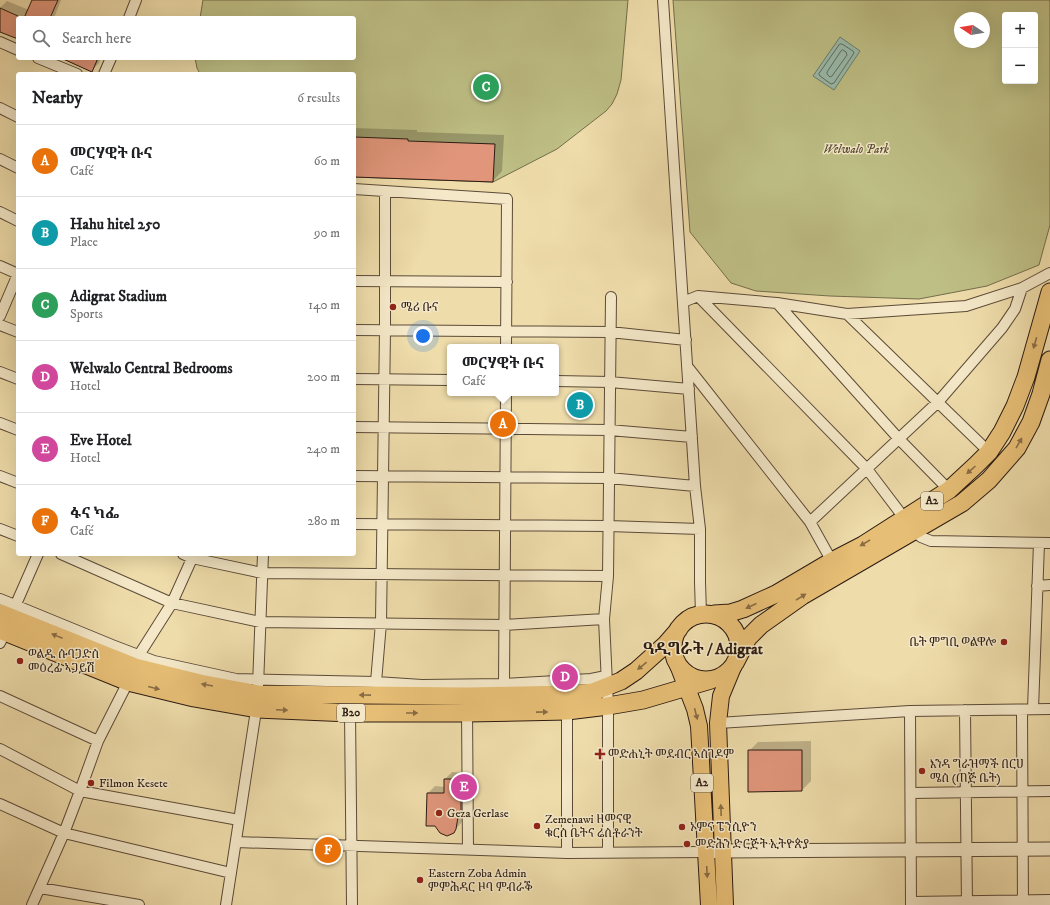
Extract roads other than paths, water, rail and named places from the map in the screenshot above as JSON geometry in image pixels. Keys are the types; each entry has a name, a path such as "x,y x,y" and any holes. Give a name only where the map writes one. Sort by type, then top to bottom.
{"highway":[{"name":"A2","path":"909,525 976,466 989,452 1002,432 1015,406 1026,377 1050,292"},
{"name":"A2","path":"678,665 674,653 674,638 679,629 688,619 695,616 730,612 746,608 835,568 909,525 962,503 989,480 1017,448 1031,422 1041,394 1050,360"},
{"name":"A2","path":"711,680 723,676 734,665 748,638 761,625 835,568"},
{"name":"A2","path":"708,614 725,619 732,625 736,632 739,645 738,654 734,665"},
{"name":"B20","path":"5,623 134,668 194,698 258,694 467,696 572,694 593,692 606,681 621,681 636,671 666,644 679,629"},
{"path":"678,665 692,677 703,680 711,680"},
{"name":"B20","path":"258,694 350,713 567,711 642,700 711,680"}],"main road":[{"name":"A2","path":"678,665 695,709 699,726 709,905"},
{"name":"A2","path":"725,905 718,723 721,696 734,665"}],"street":[{"path":"130,16 136,0"},
{"path":"662,0 695,486 700,529 700,582 708,614"},
{"path":"0,42 16,49"},
{"path":"43,60 71,72"},
{"path":"105,72 110,60"},
{"path":"0,108 16,116"},
{"path":"0,159 16,167"},
{"path":"356,189 507,199 506,344"},
{"path":"376,682 381,624 382,574 385,191"},
{"path":"0,212 16,220"},
{"path":"0,266 16,273"},
{"path":"683,302 698,296 777,303 847,314 966,306 1022,288 1050,273"},
{"path":"0,316 16,279"},
{"path":"356,280 507,282"},
{"path":"810,522 938,402 1002,328 1015,309 1022,288"},
{"path":"698,296 867,469 909,525 921,537 931,541 1050,543"},
{"path":"608,852 608,706 604,618 608,576 611,297"},
{"path":"777,303 899,439 949,490"},
{"path":"847,314 989,452"},
{"path":"0,325 16,331"},
{"path":"356,330 610,332 686,340"},
{"path":"687,366 810,522 835,568"},
{"path":"0,372 16,378"},
{"path":"356,379 447,380"},
{"path":"559,381 610,382 689,389"},
{"path":"504,684 506,396"},
{"path":"0,423 16,429"},
{"path":"356,428 609,430 692,437"},
{"path":"0,476 16,483"},
{"path":"356,476 609,478 695,486"},
{"path":"356,524 608,526 700,529"},
{"path":"0,529 16,535"},
{"path":"1033,709 1038,543"},
{"path":"5,623 37,556"},
{"path":"66,556 172,603 260,622 504,625 604,618"},
{"path":"32,905 64,833 98,741 134,668 172,603 189,556"},
{"path":"193,556 262,573 608,576"},
{"path":"226,905 258,694 263,556"},
{"path":"1037,586 1050,585"},
{"path":"0,599 5,623"},
{"path":"5,623 112,645 134,668"},
{"path":"134,668 154,661 236,679 258,694 376,682 422,685 504,684 591,679 606,681"},
{"path":"0,696 98,741"},
{"path":"467,696 468,850"},
{"path":"718,723 910,711 1050,709"},
{"path":"965,710 966,903"},
{"path":"1022,710 1023,903"},
{"path":"567,711 567,853"},
{"path":"910,711 911,903 1023,903 1050,900"},
{"path":"350,713 352,905"},
{"path":"0,749 80,791 239,820"},
{"path":"910,792 1050,791"},
{"path":"0,804 64,833 231,873"},
{"path":"236,842 567,853 1050,849"},
{"path":"40,888 139,905"}],"water":[{"path":"840,37 860,51 834,90 813,76"}],"place":[{"name":"Adigrat Stadium","path":"486,87"},
{"name":"ሜሪ ቡና","path":"393,307"},
{"name":"Hahu hitel 250","path":"580,405"},
{"name":"መርሃዊት ቡና","path":"503,424"},
{"name":"ቤት ምግቢ ወልዋሎ","path":"1004,642"},
{"name":"ወልዱ ሱባጋድስ መዕረፊ ኣጋይሽ","path":"20,661"},
{"name":"Welwalo Central Bedrooms","path":"565,677"},
{"name":"መድሐኒት መደብር ኣስገዶም","path":"600,754"},
{"name":"እንዳ ግራዝማች በርሀ ሜስ (ጠጅ ቤት)","path":"922,771"},
{"name":"Filmon Kesete","path":"91,783"},
{"name":"Eve Hotel","path":"464,787"},
{"name":"Geza Gerlase","path":"439,813"},
{"name":"Zemenawi ዘመናዊ ቁርስ ቤትና ሬስቶራንት","path":"537,826"},
{"name":"ኦምና ፔንሲዮን","path":"682,827"},
{"name":"መድሕን ድርጅት ኢትዮጵያ","path":"687,844"},
{"name":"ፋና ካፌ","path":"328,850"},
{"name":"Eastern Zoba Admin ምምሕዳር ዞባ ምብራቕ","path":"420,880"}],"district":[{"name":"ዓዲግራት / Adigrat","path":"703,649"}],"park label":[{"name":"Welwalo Park","path":"856,149"}]}
